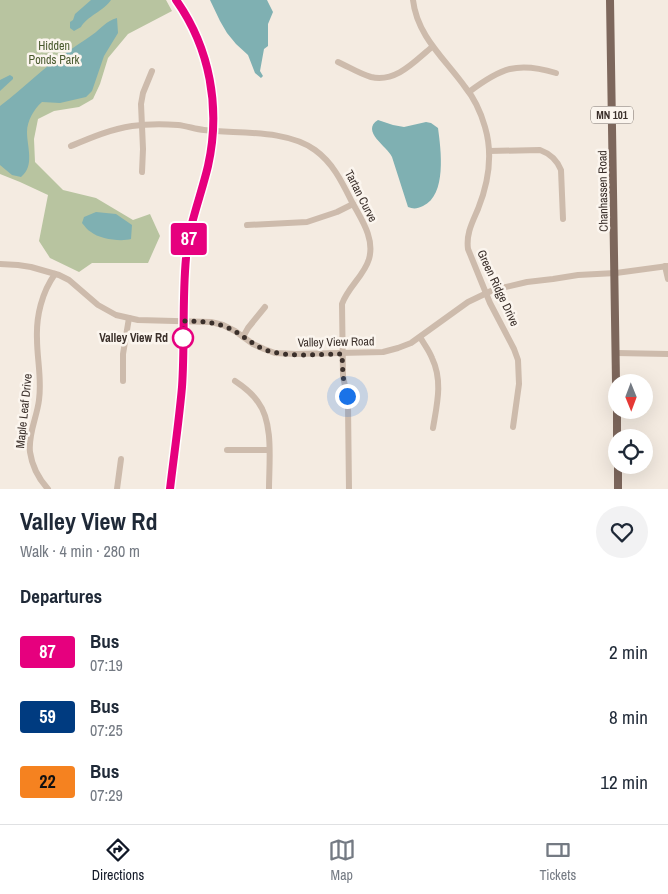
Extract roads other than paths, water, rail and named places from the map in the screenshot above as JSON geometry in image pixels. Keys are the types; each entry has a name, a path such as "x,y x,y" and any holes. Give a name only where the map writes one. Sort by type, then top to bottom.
{"main road":[{"name":"Chanhassen Road","path":"610,0 616,273 616,374"},
{"path":"618,474 618,489"}],"street":[{"path":"170,489 182,387 186,253 208,166 213,130 213,97 207,65 198,39 176,0"},
{"name":"Green Ridge Drive","path":"413,0 422,30 432,47 469,92 480,111 485,129 489,151 487,177 484,193 471,224 467,241 470,257 518,360 518,384 513,428"},
{"path":"338,62 363,74 382,78 400,73 432,47"},
{"path":"469,92 495,74 507,69 532,67 556,73"},
{"path":"142,172 141,104 143,93 152,72"},
{"name":"Tartan Curve","path":"70,146 130,126 171,125 291,138 315,149 333,167 366,227 370,248 369,259 365,269 345,296 342,304 343,376 348,406 349,489"},
{"path":"489,151 540,150 554,157 562,170 563,219"},
{"path":"247,225 307,222 337,212 353,204"},
{"name":"Valley View Road","path":"0,264 18,264 32,267 69,280 98,305 116,315 138,320 211,322 223,325 264,349 275,353 296,354 383,352 411,343 468,302 493,290 527,282 578,274 616,273 666,266"},
{"path":"666,266 668,279"},
{"name":"Maple Leaf Drive","path":"48,489 37,475 30,452 30,440 40,384 36,337 39,311 42,298 55,274"},
{"path":"243,337 265,307"},
{"path":"123,381 123,354 129,318"},
{"path":"420,337 432,357 438,379 439,390 433,428"},
{"path":"616,353 668,354"},
{"path":"235,381 252,394 259,403 268,422 269,489"},
{"path":"226,450 269,450"},
{"path":"117,489 121,459"}],"water":[{"path":"91,0 111,0 74,31 70,28 70,22 75,14"},
{"path":"210,0 267,0 273,12 268,24 268,46 264,49 260,71 263,76 261,78 255,73 248,55 227,33"},
{"path":"117,18 118,33 104,56 92,91 86,97 60,103 42,102 39,105 27,128 28,167 21,177 12,175 0,165 0,106 56,60 107,23"},
{"path":"10,75 13,79 0,91 0,80"},
{"path":"378,120 404,127 426,122 438,128 441,159 439,182 431,200 419,208 408,207 392,157 373,134 373,124"},
{"path":"96,212 116,214 132,225 131,239 110,239 90,231 82,223 84,217"}],"place":[{"name":"Valley View Rd","path":"183,338"}],"park label":[{"name":"Hidden Ponds Park","path":"54,53"}]}
